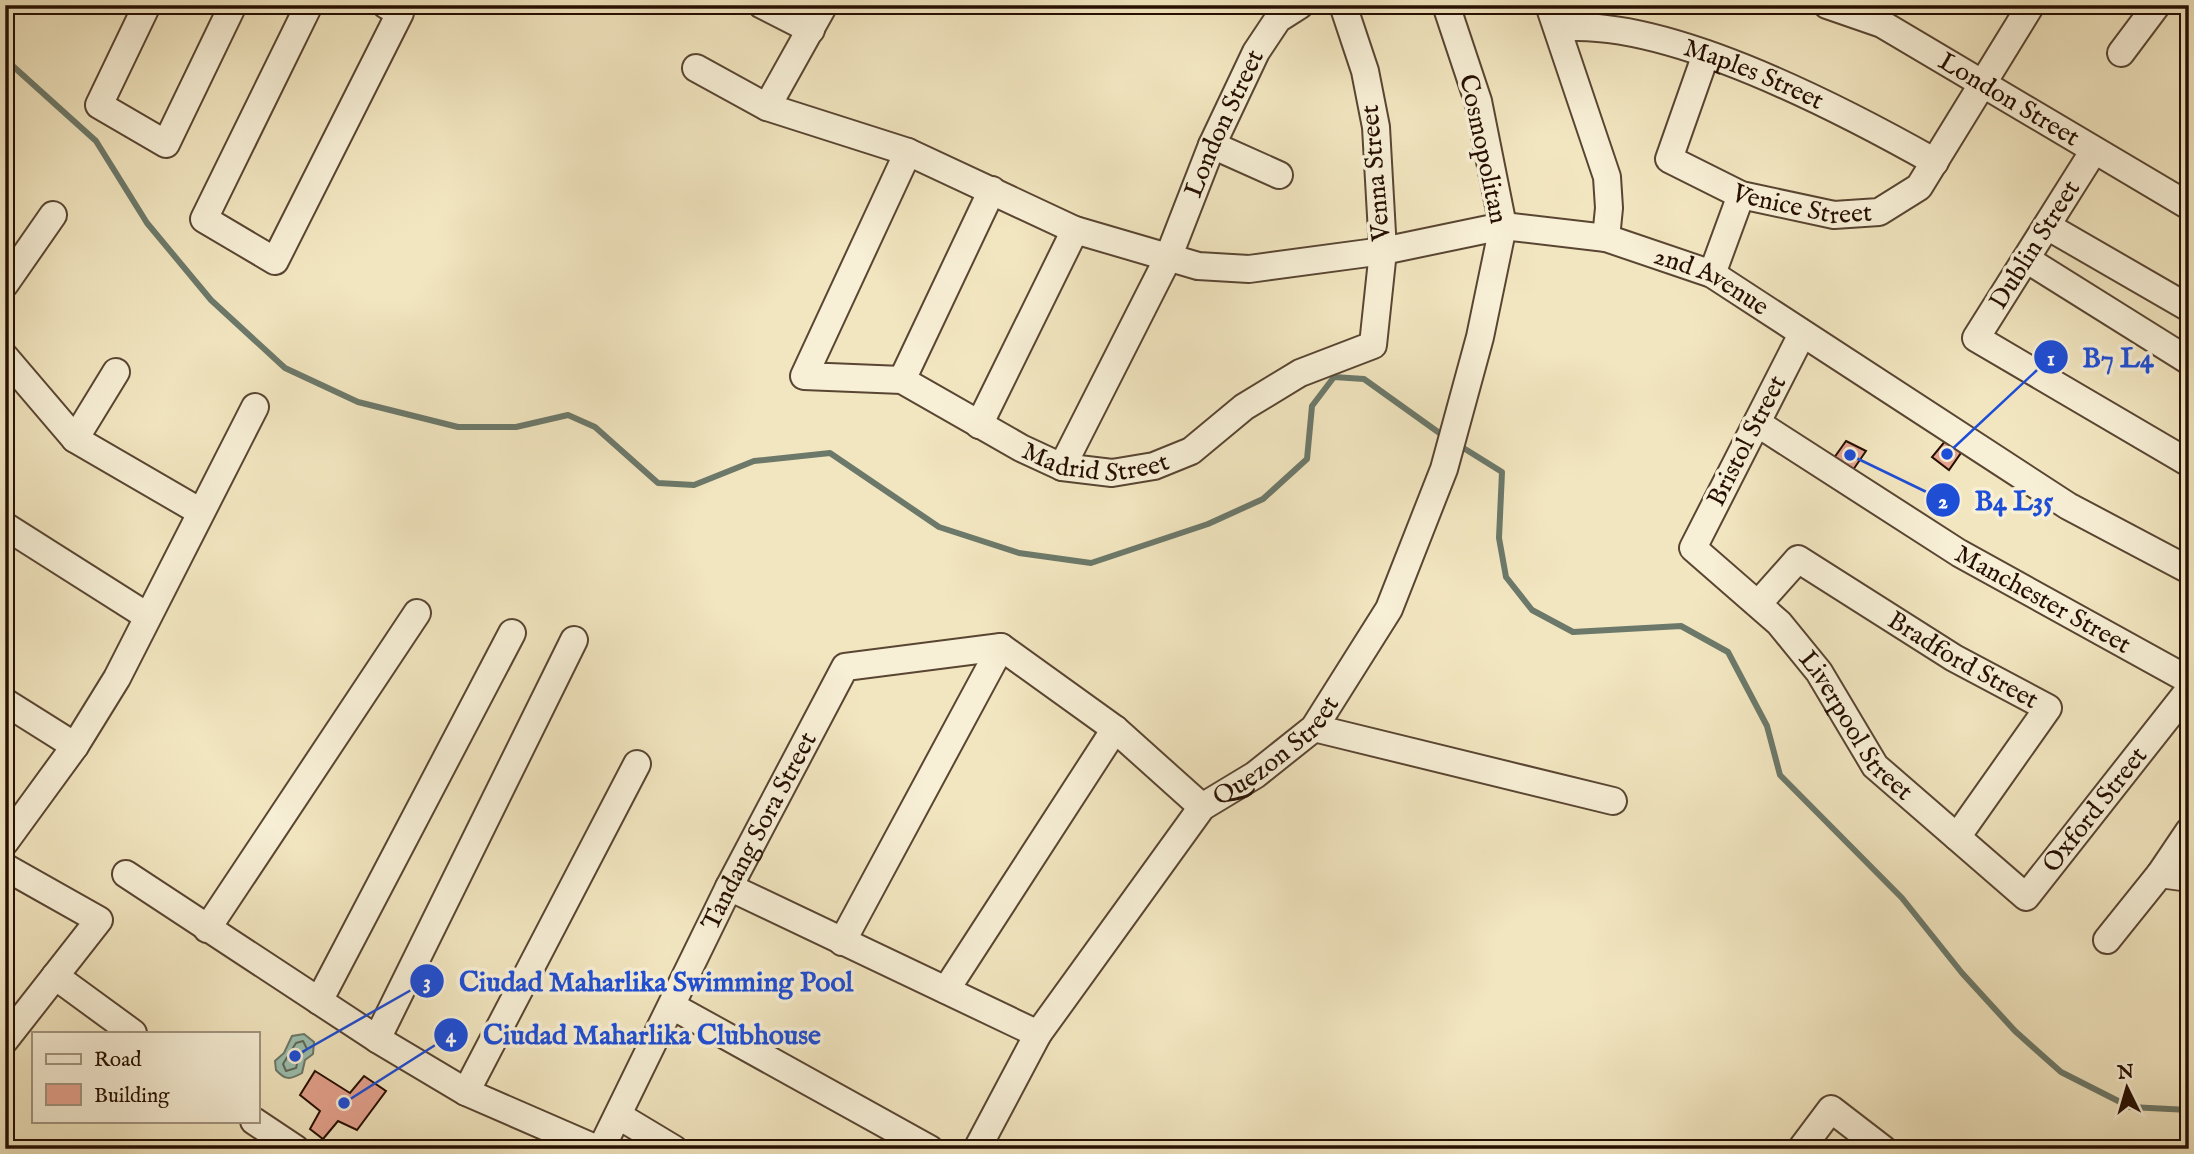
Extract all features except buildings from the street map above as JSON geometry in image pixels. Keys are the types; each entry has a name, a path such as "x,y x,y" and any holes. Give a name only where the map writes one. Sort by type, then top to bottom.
{"street":[{"path":"147,5 99,105 166,144 233,5"},
{"path":"309,5 204,219 275,261 400,13 386,5"},
{"path":"762,5 811,30"},
{"path":"766,107 824,5"},
{"name":"London Street","path":"1062,467 1168,258 1212,145 1256,52 1278,19 1300,5"},
{"name":"Venna Street","path":"1342,5 1365,71 1376,127 1383,251 1373,345"},
{"name":"Cosmopolitan","path":"1444,469 1503,226 1478,101 1446,5"},
{"name":"London Street","path":"1827,5 1882,24 1984,83 2093,152 2189,206"},
{"name":"Venice Street","path":"1706,54 1669,159 1741,195 1834,215 1879,212 1919,187 2031,5"},
{"path":"2121,53 2157,5"},
{"path":"1554,17 1607,177 1609,208 1606,238"},
{"name":"Maples Street","path":"1554,17 1634,33 1706,54 1853,116 1935,162"},
{"name":"2nd Avenue","path":"696,68 766,107 908,152 1075,230 1198,266 1249,269 1383,251 1503,226 1606,238 1712,274 2068,506 2189,570"},
{"path":"1212,145 1279,175"},
{"name":"Madrid Street","path":"908,152 804,376 902,380 979,425 1062,467 1112,473 1154,466 1191,451 1244,407 1300,373 1373,345"},
{"name":"Dublin Street","path":"2093,152 1976,338 2189,463"},
{"path":"902,380 992,190"},
{"path":"1712,274 1741,195"},
{"path":"5,284 52,215"},
{"path":"2047,226 2189,308"},
{"path":"979,425 1075,230"},
{"path":"2026,259 2189,360"},
{"name":"Bristol Street","path":"1693,548 1802,334"},
{"path":"5,357 75,439 199,511"},
{"path":"75,439 116,372"},
{"path":"5,842 75,746 117,677 199,511 255,407"},
{"name":"Manchester Street","path":"1757,423 1959,553 2189,680"},
{"name":"Quezon Street","path":"977,1149 1038,1034 1202,807 1255,775 1314,728 1390,610 1444,469"},
{"path":"5,526 147,616"},
{"name":"Liverpool Street","path":"1693,548 1779,622 1819,672 1875,766 2026,897"},
{"name":"Bradford Street","path":"1758,604 1798,559 1954,659 2048,708 1957,837"},
{"path":"207,929 417,613"},
{"path":"319,1001 512,633"},
{"path":"377,1039 574,640"},
{"path":"842,942 1001,647 1115,729 1202,807"},
{"name":"Tandang Sora Street","path":"599,1149 619,1116 729,887 845,667 1001,647"},
{"name":"Oxford Street","path":"2026,897 2189,690"},
{"path":"5,702 75,746"},
{"path":"1314,728 1614,801"},
{"path":"946,990 1115,729"},
{"path":"466,1092 637,764"},
{"path":"2107,940 2161,874 2189,831"},
{"path":"5,867 99,920 5,1040"},
{"path":"126,874 377,1039 466,1092 599,1149"},
{"path":"2161,874 2189,878"},
{"path":"729,887 1038,1034"},
{"path":"55,976 132,1032"},
{"path":"672,1006 930,1149"},
{"path":"1801,1149 1831,1109 1883,1149"},
{"path":"619,1116 674,1149"},
{"path":"256,1122 296,1149"}],"water":[{"path":"304,1034 314,1042 313,1054 305,1060 302,1073 291,1078 282,1076 276,1070 275,1061 284,1053 292,1036"}],"waterway":[{"path":"5,59 96,141 147,223 211,300 285,368 358,402 458,427 516,427 568,415 595,427 658,483 694,485 754,461 830,453 939,527 1019,553 1091,563 1208,524 1263,499 1307,459 1312,406 1334,377 1364,379 1445,437"},
{"path":"1457,444 1502,472 1499,538 1506,577 1532,610 1573,632 1681,626 1728,652 1767,726 1780,775 1902,898 1962,973 2015,1031 2061,1072 2130,1107 2189,1110"}],"place":[{"name":"B7 L4","path":"1947,454"},
{"name":"B4 L35","path":"1850,455"},
{"name":"Ciudad Maharlika Swimming Pool","path":"295,1056"},
{"name":"Ciudad Maharlika Clubhouse","path":"344,1103"}]}
